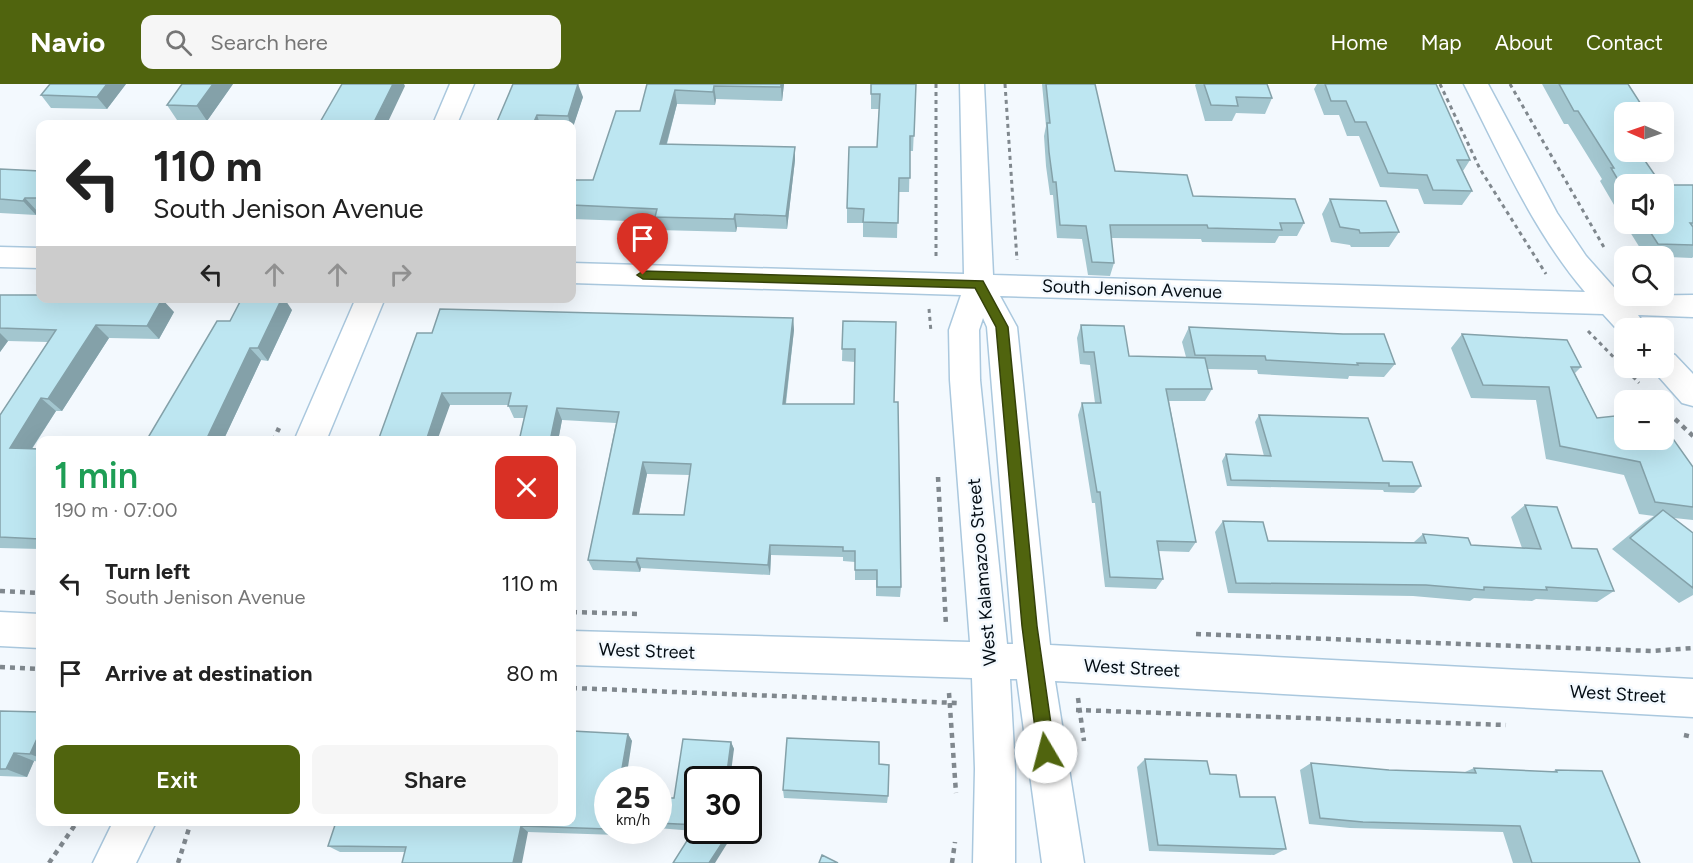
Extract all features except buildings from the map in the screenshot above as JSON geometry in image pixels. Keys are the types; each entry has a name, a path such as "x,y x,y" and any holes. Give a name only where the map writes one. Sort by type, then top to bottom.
{"street":[{"path":"447,120 462,84"},
{"name":"West Kalamazoo Street","path":"972,84 979,284 964,330 964,370 990,661 995,769 994,863"},
{"path":"1476,84 1545,216 1576,263 1623,318"},
{"path":"0,257 36,258"},
{"name":"South Jenison Avenue","path":"576,273 1693,306"},
{"name":"West Kalamazoo Street","path":"979,284 1002,327 1033,662 1063,863"},
{"path":"312,436 369,303"},
{"path":"1674,374 1693,394"},
{"path":"0,629 36,631"},
{"name":"West Street","path":"576,648 1033,662 1693,698"},
{"path":"114,863 133,826"}],"path":[{"path":"1510,84 1605,250"},
{"path":"1674,418 1693,436"},
{"path":"0,591 36,593"},
{"path":"0,667 36,669"},
{"path":"576,688 992,705"},
{"path":"1040,708 1514,726"},
{"path":"1677,733 1693,737"},
{"path":"49,863 74,826"},
{"path":"178,863 190,826"}],"route":[{"path":"643,275 979,284 1002,327 1029,626 1046,752"}]}
